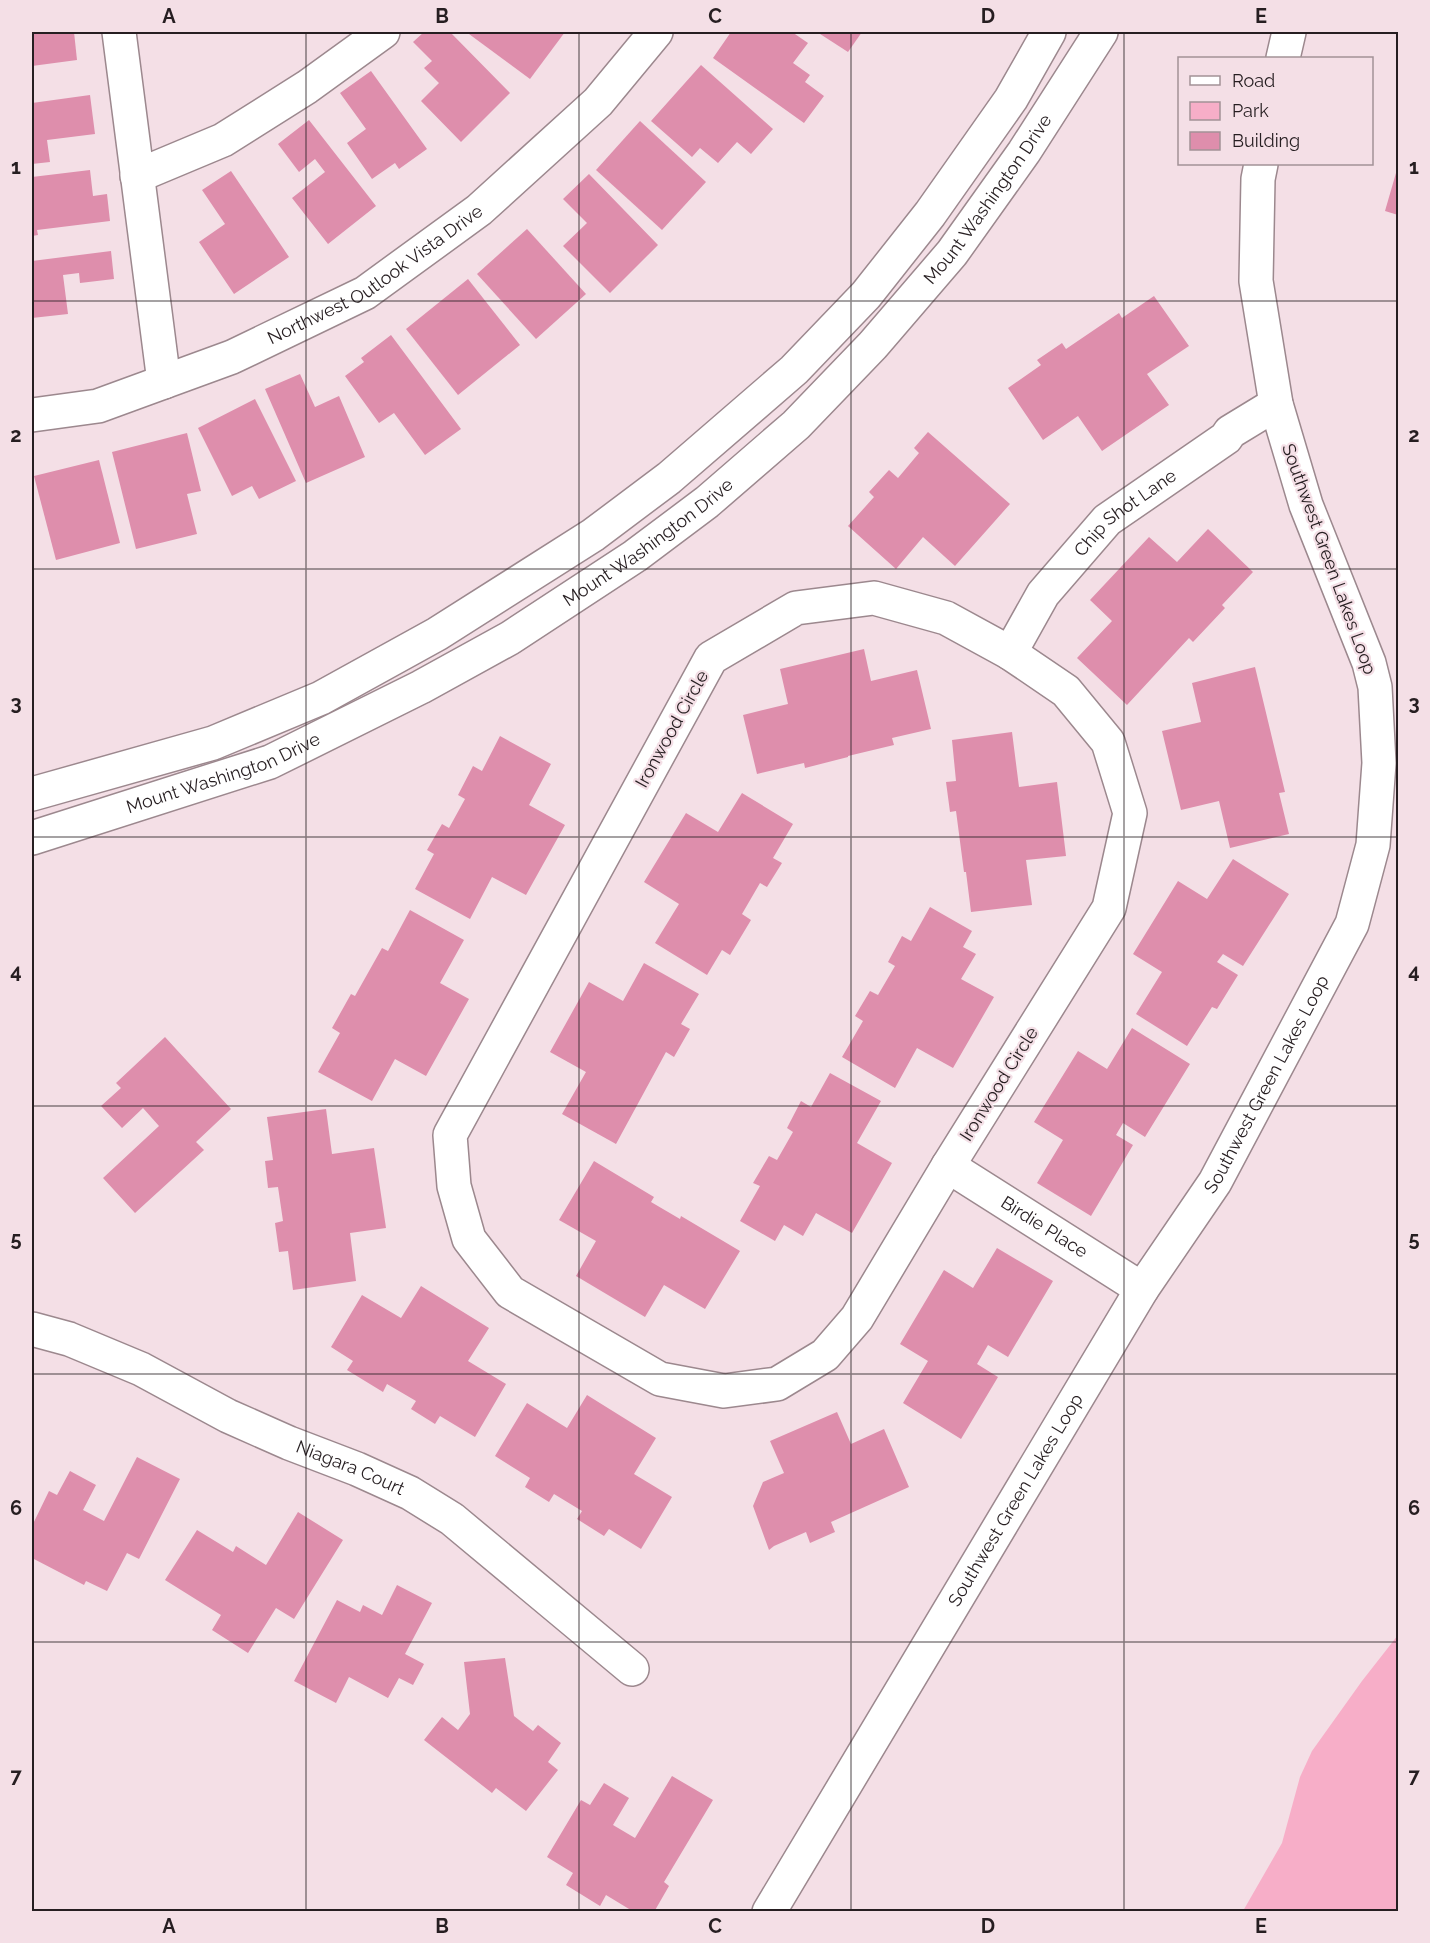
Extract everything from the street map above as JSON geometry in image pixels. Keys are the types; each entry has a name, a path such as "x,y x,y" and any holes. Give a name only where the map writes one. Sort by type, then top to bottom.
{"street":[{"path":"118,32 164,382"},
{"path":"137,176 223,140 307,87 382,32"},
{"name":"Northwest Outlook Vista Drive","path":"32,416 98,406 232,357 365,293 488,202 598,102 656,32"},
{"name":"Mount Washington Drive","path":"32,794 213,743 321,698 437,634 603,528 669,478 794,370 866,295 930,214 998,118 1049,32"},
{"name":"Mount Washington Drive","path":"32,838 270,762 421,687 510,638 644,549 707,502 796,425 873,345 952,253 1024,152 1101,32"},
{"path":"1283,57 1289,32"},
{"name":"Southwest Green Lakes Loop","path":"769,1911 1142,1289 1215,1182 1352,924 1373,845 1379,763 1375,687 1369,663 1306,505 1276,404 1256,281 1258,179 1261,165"},
{"name":"Chip Shot Lane","path":"1010,653 1043,594 1107,520 1226,438 1230,432 1276,404"},
{"name":"Ironwood Circle","path":"874,598 946,618 1010,653 1066,691 1108,742 1130,813 1109,908 948,1166 857,1318 825,1355 777,1384 724,1391 660,1379 510,1292 469,1239 454,1186 450,1135 711,658 796,608 874,598"},
{"name":"Birdie Place","path":"948,1166 1142,1289"},
{"name":"Niagara Court","path":"32,1329 69,1339 141,1369 228,1416 357,1469 410,1494 452,1519 632,1669"}],"green space":[{"path":"1398,1635 1398,1911 1243,1911 1282,1843 1300,1777 1312,1751"}],"building":[{"path":"32,32 74,32 77,60 32,66"},
{"path":"424,32 450,32 510,93 461,142 421,101 439,83 424,68 432,61 413,42"},
{"path":"470,32 565,32 530,79 469,34"},
{"path":"731,32 792,32 808,43 793,63 810,75 805,82 824,96 804,123 713,58"},
{"path":"817,32 862,32 848,52"},
{"path":"701,65 773,129 751,154 737,142 718,163 700,148 692,157 651,121"},
{"path":"371,71 427,149 399,169 395,163 372,179 347,143 366,129 340,93"},
{"path":"90,95 95,134 47,140 50,162 32,164 32,103"},
{"path":"309,120 376,206 328,244 292,198 325,172 315,159 299,172 278,144"},
{"path":"640,121 706,182 662,230 596,170"},
{"path":"1398,166 1398,215 1385,211"},
{"path":"90,170 93,196 107,194 110,221 37,230 38,235 32,236 32,177"},
{"path":"231,171 289,257 234,294 199,242 225,224 202,190"},
{"path":"589,174 658,245 610,293 563,246 587,223 563,199"},
{"path":"527,229 586,294 536,339 477,274"},
{"path":"111,251 114,279 80,283 79,273 63,275 68,314 32,318 32,261"},
{"path":"468,279 520,345 458,395 406,329"},
{"path":"1154,296 1189,346 1147,374 1169,405 1102,451 1078,416 1043,440 1008,388 1041,365 1037,360 1062,343 1066,349 1119,313 1122,318"},
{"path":"391,335 461,429 425,455 394,413 379,423 345,376 364,362 361,358"},
{"path":"300,374 315,407 339,396 365,457 306,483 265,389"},
{"path":"255,399 296,481 259,499 252,486 232,496 198,428"},
{"path":"928,432 1010,504 955,566 923,537 896,569 848,526 874,497 869,492 889,470 898,478 919,453 914,448"},
{"path":"187,433 201,491 187,494 197,534 136,549 112,452"},
{"path":"99,460 120,543 56,560 34,476"},
{"path":"1208,529 1253,572 1222,605 1225,608 1193,642 1189,638 1127,705 1077,658 1112,621 1090,600 1149,537 1177,562"},
{"path":"864,649 871,681 917,670 931,729 892,738 894,745 848,757 805,768 804,763 757,774 743,715 788,704 780,669"},
{"path":"1255,667 1285,792 1279,793 1289,834 1230,848 1219,801 1181,810 1162,731 1201,722 1192,683"},
{"path":"1012,732 1019,787 1057,782 1066,856 1026,860 1032,905 971,912 956,811 950,812 946,782 956,781 952,740"},
{"path":"500,736 551,764 529,805 565,825 526,895 492,877 470,919 415,889 434,854 427,850 442,824 449,828 465,799 458,795 473,766 482,771"},
{"path":"742,793 793,824 773,858 782,863 767,887 760,883 742,914 751,920 730,955 722,950 707,975 655,943 679,904 644,882 686,813 718,832"},
{"path":"1233,859 1289,894 1243,966 1223,954 1217,962 1238,975 1217,1009 1212,1007 1187,1046 1136,1014 1162,972 1133,954 1178,881 1207,899"},
{"path":"930,907 972,931 963,947 976,954 961,979 994,997 953,1068 917,1048 895,1088 842,1057 863,1021 855,1016 870,991 878,995 895,966 888,962 902,936 911,941"},
{"path":"410,910 464,940 440,983 469,999 426,1076 395,1059 372,1101 318,1072 340,1033 332,1028 351,994 355,996 382,948 388,951"},
{"path":"644,963 699,994 681,1024 690,1029 674,1057 666,1052 616,1144 562,1114 586,1072 550,1052 589,982 623,1001"},
{"path":"1132,1028 1190,1064 1145,1137 1123,1123 1116,1135 1133,1145 1091,1216 1037,1183 1063,1140 1034,1122 1078,1051 1107,1069"},
{"path":"165,1037 231,1109 196,1142 204,1150 135,1213 103,1178 159,1126 143,1108 122,1128 101,1106 121,1088 116,1083"},
{"path":"830,1073 881,1101 857,1143 892,1163 852,1233 816,1213 803,1236 784,1225 775,1241 740,1221 760,1186 753,1183 769,1156 777,1160 793,1132 787,1128 801,1101 811,1107"},
{"path":"326,1109 332,1154 374,1148 386,1228 350,1233 356,1281 293,1290 288,1251 279,1252 275,1223 283,1221 278,1187 268,1188 265,1161 273,1160 267,1117"},
{"path":"594,1161 654,1197 651,1202 680,1219 681,1216 740,1251 705,1309 664,1285 645,1317 576,1276 596,1241 559,1220"},
{"path":"997,1248 1053,1281 1008,1357 988,1345 977,1364 998,1377 961,1439 903,1403 928,1361 900,1344 944,1270 973,1288"},
{"path":"421,1286 489,1328 468,1361 506,1384 475,1437 440,1416 435,1424 411,1409 416,1401 387,1384 383,1392 347,1370 353,1361 331,1347 362,1295 401,1318"},
{"path":"587,1395 656,1438 634,1474 672,1497 641,1549 609,1529 604,1536 577,1519 582,1511 554,1494 549,1502 525,1487 530,1478 495,1456 527,1403 567,1428"},
{"path":"837,1412 851,1444 884,1429 909,1487 831,1522 835,1532 810,1543 806,1532 769,1550 753,1506 763,1482 784,1473 770,1441"},
{"path":"137,1457 180,1479 139,1559 127,1553 107,1591 86,1581 84,1585 32,1558 32,1526 49,1491 57,1495 70,1471 96,1485 83,1510 104,1521"},
{"path":"298,1512 343,1540 294,1619 276,1608 248,1653 212,1630 221,1615 165,1580 197,1530 233,1552 236,1546 266,1565"},
{"path":"397,1585 432,1603 405,1654 424,1664 413,1685 399,1678 388,1698 349,1677 336,1703 294,1681 337,1600 360,1612 363,1605 382,1615"},
{"path":"505,1658 514,1716 533,1731 538,1725 561,1743 548,1762 558,1770 526,1811 496,1788 492,1793 424,1740 442,1717 458,1730 470,1714 464,1662"},
{"path":"672,1776 713,1800 664,1882 669,1886 654,1912 634,1912 606,1895 600,1906 566,1885 573,1873 547,1857 581,1800 590,1805 604,1783 629,1798 613,1825 635,1838"}]}
